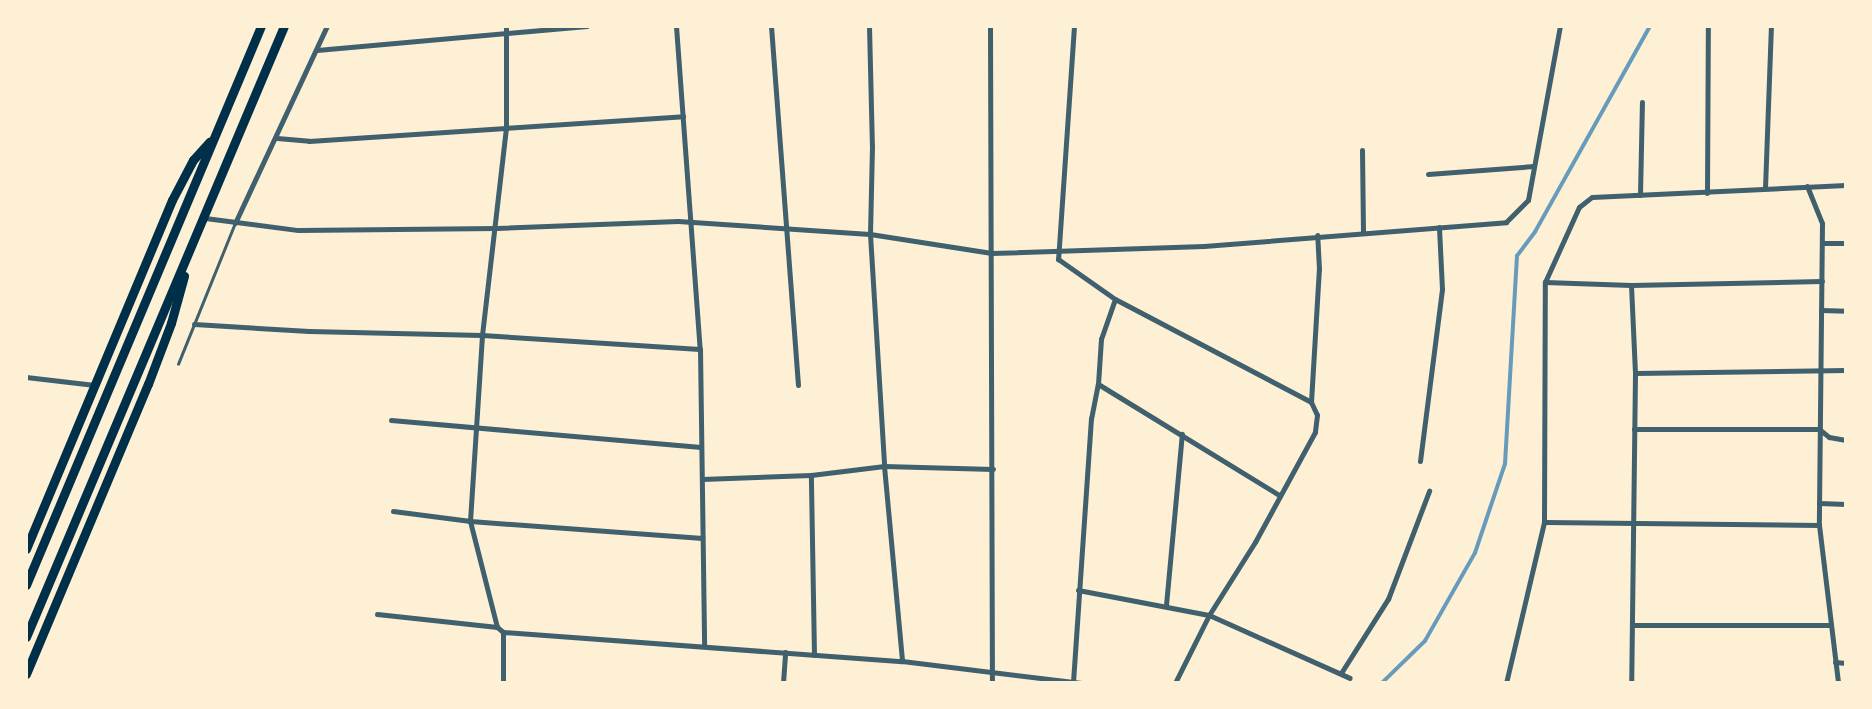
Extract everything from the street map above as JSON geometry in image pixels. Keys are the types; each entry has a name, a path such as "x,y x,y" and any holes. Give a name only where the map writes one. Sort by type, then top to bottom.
{"main road":[{"path":"26,585 261,26"},
{"path":"26,637 284,26"},
{"path":"26,549 181,182 193,160 215,134"},
{"path":"26,674 167,335 189,254"}],"street":[{"path":"235,223 327,26"},
{"path":"496,627 470,521 482,335 506,128 506,26"},
{"path":"317,50 587,26"},
{"path":"676,26 700,349 704,646"},
{"path":"771,26 798,385"},
{"path":"869,26 872,146 870,234 884,466 902,661"},
{"path":"990,26 992,683"},
{"path":"1074,26 1058,259 1115,299 1311,402"},
{"path":"205,218 298,230 691,222 870,234 992,253 1204,246 1317,234 1506,222 1528,200 1560,26"},
{"path":"1707,193 1708,26"},
{"path":"1765,188 1771,26"},
{"path":"1640,195 1642,102"},
{"path":"277,138 309,141 683,116"},
{"path":"1362,150 1363,232"},
{"path":"1428,174 1534,166"},
{"path":"1807,186 1818,206 1823,243 1819,525 1838,683"},
{"path":"1506,683 1544,522 1545,282 1579,206 1592,197 1846,186"},
{"path":"1420,461 1442,289 1438,227"},
{"path":"1175,683 1209,615 1255,542 1315,432 1317,415 1311,402 1319,269 1317,234"},
{"path":"1823,243 1846,243"},
{"path":"1545,282 1631,285 1822,281"},
{"path":"1631,285 1635,373 1631,683"},
{"path":"1073,682 1091,419 1098,384 1101,339 1115,299"},
{"path":"1821,310 1846,311"},
{"path":"194,324 309,331 482,335 700,349"},
{"path":"1635,373 1820,368 1846,370"},
{"path":"26,377 95,385"},
{"path":"1098,384 1182,433 1279,495"},
{"path":"391,420 701,447"},
{"path":"1634,429 1819,429 1829,437 1846,440"},
{"path":"1166,605 1182,433"},
{"path":"702,479 811,475 884,466 993,468"},
{"path":"811,475 814,655"},
{"path":"1341,673 1388,599 1429,491"},
{"path":"1819,503 1846,504"},
{"path":"393,511 470,521 702,538"},
{"path":"1544,522 1819,525"},
{"path":"1078,590 1209,615 1350,678"},
{"path":"377,614 496,627 503,632 902,661 1082,683"},
{"path":"1632,625 1829,625"},
{"path":"503,632 503,683"},
{"path":"783,683 785,652"},
{"path":"1835,662 1846,663"}],"lane":[{"path":"178,364 235,223"}],"waterway":[{"path":"1382,683 1425,641 1475,553 1505,464 1517,256 1535,232 1650,26"}]}
